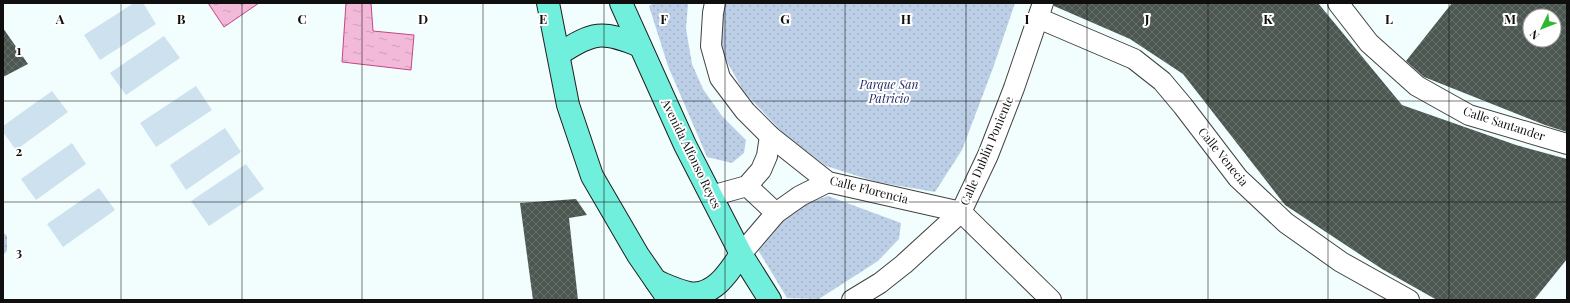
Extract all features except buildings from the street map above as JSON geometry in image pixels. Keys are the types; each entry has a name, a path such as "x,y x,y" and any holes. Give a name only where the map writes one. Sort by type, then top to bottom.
{"main road":[{"path":"548,3 568,105 592,176 638,255 669,300"},
{"name":"Avenida Alfonso Reyes","path":"621,3 685,145 741,254 770,300"},
{"path":"559,54 581,40 597,35 617,37 640,46"},
{"path":"656,281 689,293 703,292 715,286 727,276 741,254"}],"street":[{"name":"Calle Florencia","path":"715,3 711,46 720,78 745,111 770,136 828,182 961,212"},
{"name":"Calle Santander","path":"1338,3 1369,44 1417,86 1469,115 1567,144"},
{"name":"Calle Dublín Poniente","path":"852,300 880,283 904,264 961,212 988,155 1014,88 1041,10"},
{"name":"Calle Venecia","path":"1041,10 1134,59 1162,81 1238,178 1286,223 1341,262 1409,300"},
{"path":"711,196 747,186 761,170 767,156 770,136"},
{"path":"741,254 776,212 800,196 828,182"},
{"path":"747,186 776,212"},
{"path":"961,212 1051,300"}],"green space":[{"path":"654,3 688,3 686,29 692,64 703,89 722,116 746,140 744,153 732,163 707,157 668,66 649,6"},
{"name":"Parque San Patricio","path":"723,3 1015,3 993,68 962,150 935,192 877,182 826,166 782,132 744,92 721,51 719,11"},
{"path":"828,196 901,223 899,239 878,261 819,299 787,298 758,250 792,208"},
{"path":"3,232 7,236 7,251 3,255"}],"shaded area":[{"path":"134,3 143,3 156,24 100,60 84,35"},
{"path":"164,36 180,58 126,95 110,73"},
{"path":"196,86 212,110 156,147 140,123"},
{"path":"52,91 68,112 16,150 3,132 3,126"},
{"path":"225,128 241,152 186,190 170,165"},
{"path":"72,143 86,164 36,200 21,179"},
{"path":"246,164 264,189 209,226 191,201"},
{"path":"99,188 115,210 63,247 47,224"}],"water":[{"path":"208,3 259,3 224,27"},
{"path":"346,3 371,3 373,31 414,35 411,70 342,62"}]}
